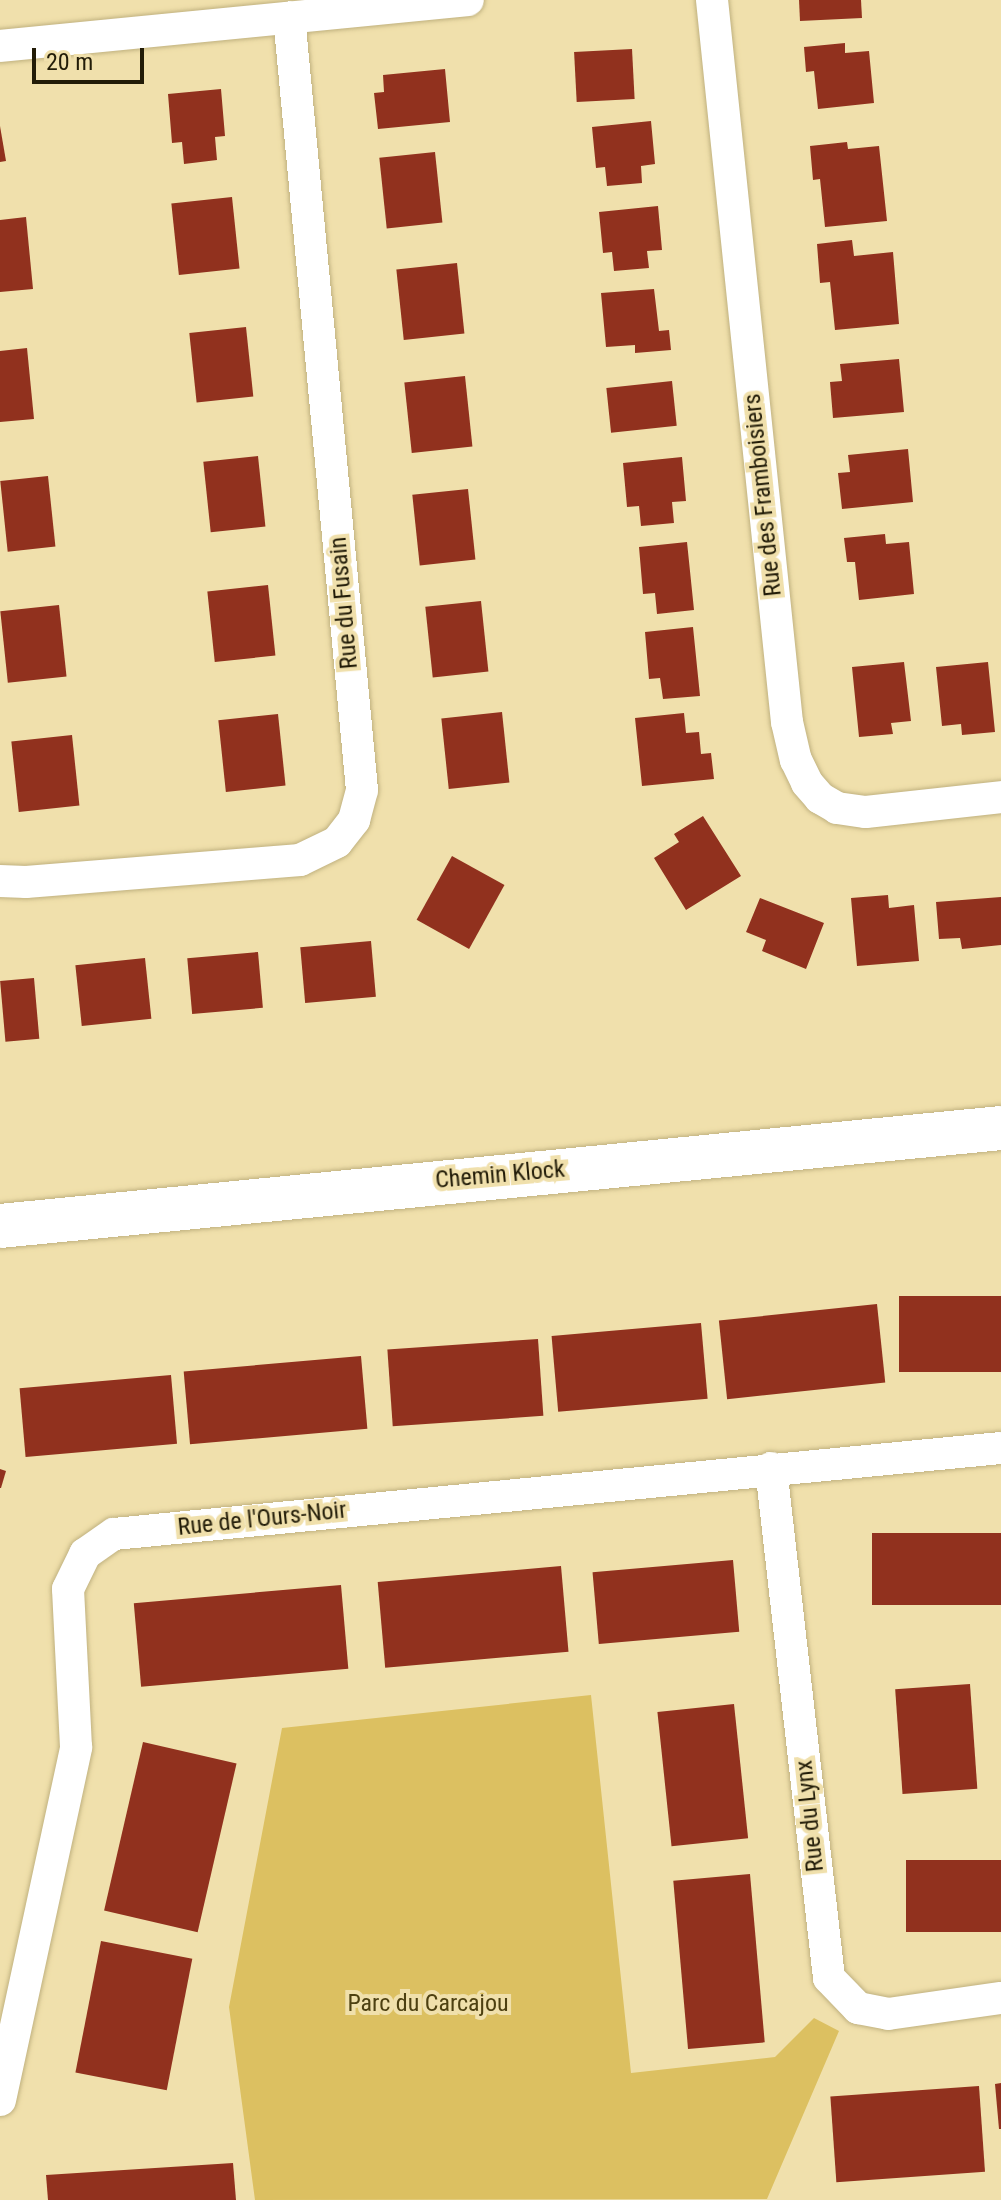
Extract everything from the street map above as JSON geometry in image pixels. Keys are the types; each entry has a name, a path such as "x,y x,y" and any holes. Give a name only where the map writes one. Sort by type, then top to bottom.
{"main road":[{"name":"Chemin Klock","path":"0,1226 1001,1128"}],"street":[{"path":"0,46 468,0"},
{"name":"Rue des Framboisiers","path":"712,0 785,707 796,760 807,783 820,798 837,808 866,812 1001,797"},
{"name":"Rue du Fusain","path":"0,881 26,882 300,860 337,842 354,820 362,790 289,17"},
{"name":"Rue de l'Ours-Noir","path":"0,2100 76,1747 68,1589 85,1554 114,1534 1001,1448"},
{"name":"Rue du Lynx","path":"771,1468 829,1978 858,2008 888,2014 1001,1998"}],"green space":[{"name":"Parc du Carcajou","path":"591,1695 631,2073 775,2057 814,2018 839,2031 767,2199 255,2200 229,2007 282,1728"}],"building":[{"path":"799,0 861,0 862,18 800,21"},
{"path":"845,43 845,53 869,51 874,103 818,109 814,71 806,72 804,47"},
{"path":"632,49 635,99 577,102 574,52"},
{"path":"445,69 450,122 378,129 374,93 384,92 383,75"},
{"path":"221,89 225,136 215,137 217,160 184,164 182,142 172,143 168,94"},
{"path":"651,121 655,164 641,166 642,183 607,186 605,167 596,168 592,127"},
{"path":"0,126 6,161 0,162"},
{"path":"847,142 848,149 879,146 887,221 825,227 820,179 813,180 810,146"},
{"path":"435,152 442,223 387,228 379,158"},
{"path":"232,197 240,269 179,275 171,203"},
{"path":"658,206 662,250 647,251 649,268 614,271 612,252 603,253 599,212"},
{"path":"26,217 33,289 0,292 0,220"},
{"path":"852,240 854,256 893,252 899,324 835,330 830,282 820,283 817,244"},
{"path":"457,263 464,334 404,340 396,269"},
{"path":"654,289 659,331 669,330 671,350 635,353 635,345 606,347 601,293"},
{"path":"246,327 253,397 197,403 189,333"},
{"path":"27,348 34,419 0,422 0,351"},
{"path":"899,359 904,412 833,418 830,382 842,381 840,364"},
{"path":"465,376 472,447 412,453 404,382"},
{"path":"672,381 677,426 611,433 606,388"},
{"path":"908,449 913,502 842,509 838,473 850,472 848,455"},
{"path":"258,456 265,527 211,532 203,462"},
{"path":"682,457 686,501 672,502 674,523 641,526 639,506 627,507 623,463"},
{"path":"48,476 55,547 8,552 0,481"},
{"path":"468,489 475,560 420,565 412,495"},
{"path":"885,534 886,544 909,542 914,594 859,600 855,562 847,562 844,538"},
{"path":"687,542 694,610 657,614 655,593 643,594 639,547"},
{"path":"268,585 275,656 215,662 207,591"},
{"path":"481,601 488,672 433,677 425,607"},
{"path":"59,605 67,677 8,683 0,611"},
{"path":"693,627 700,696 663,699 660,678 649,679 645,632"},
{"path":"904,662 911,721 891,723 893,734 859,737 852,667"},
{"path":"988,662 995,732 962,735 961,724 942,726 936,667"},
{"path":"502,712 509,783 449,789 441,718"},
{"path":"684,713 686,733 699,732 701,754 711,753 714,779 642,786 635,718"},
{"path":"278,714 286,786 226,792 218,720"},
{"path":"72,735 79,806 19,812 11,741"},
{"path":"703,816 741,876 686,910 654,858 679,842 674,834"},
{"path":"452,856 504,885 469,949 417,920"},
{"path":"888,895 889,908 914,905 919,961 857,966 851,898"},
{"path":"1001,897 1001,945 962,949 960,938 939,939 936,902"},
{"path":"760,898 824,923 806,969 762,951 766,940 746,932"},
{"path":"371,941 376,997 305,1003 300,947"},
{"path":"258,952 263,1008 192,1014 187,958"},
{"path":"145,958 151,1019 82,1026 75,965"},
{"path":"34,978 39,1039 5,1042 0,981"},
{"path":"899,1296 1001,1296 1001,1372 899,1372"},
{"path":"877,1304 885,1383 727,1399 719,1321"},
{"path":"701,1323 708,1399 558,1412 552,1336"},
{"path":"538,1339 543,1416 393,1426 387,1350"},
{"path":"361,1356 367,1429 190,1444 184,1372"},
{"path":"171,1375 177,1444 26,1457 20,1388"},
{"path":"0,1469 6,1471 1,1488 0,1488"},
{"path":"872,1533 1001,1533 1001,1605 872,1605"},
{"path":"733,1560 739,1632 599,1644 593,1572"},
{"path":"561,1566 568,1652 385,1668 378,1582"},
{"path":"341,1585 348,1669 141,1687 134,1603"},
{"path":"970,1684 977,1789 903,1794 895,1689"},
{"path":"734,1704 748,1838 672,1846 657,1712"},
{"path":"143,1742 237,1764 198,1932 104,1911"},
{"path":"906,1860 1001,1860 1001,1932 906,1932"},
{"path":"750,1874 765,2042 688,2049 673,1881"},
{"path":"101,1941 192,1959 167,2090 75,2073"},
{"path":"1001,2083 1001,2129 999,2129 995,2084"},
{"path":"979,2086 985,2172 836,2182 830,2096"},
{"path":"233,2163 236,2200 48,2200 46,2175"}]}
